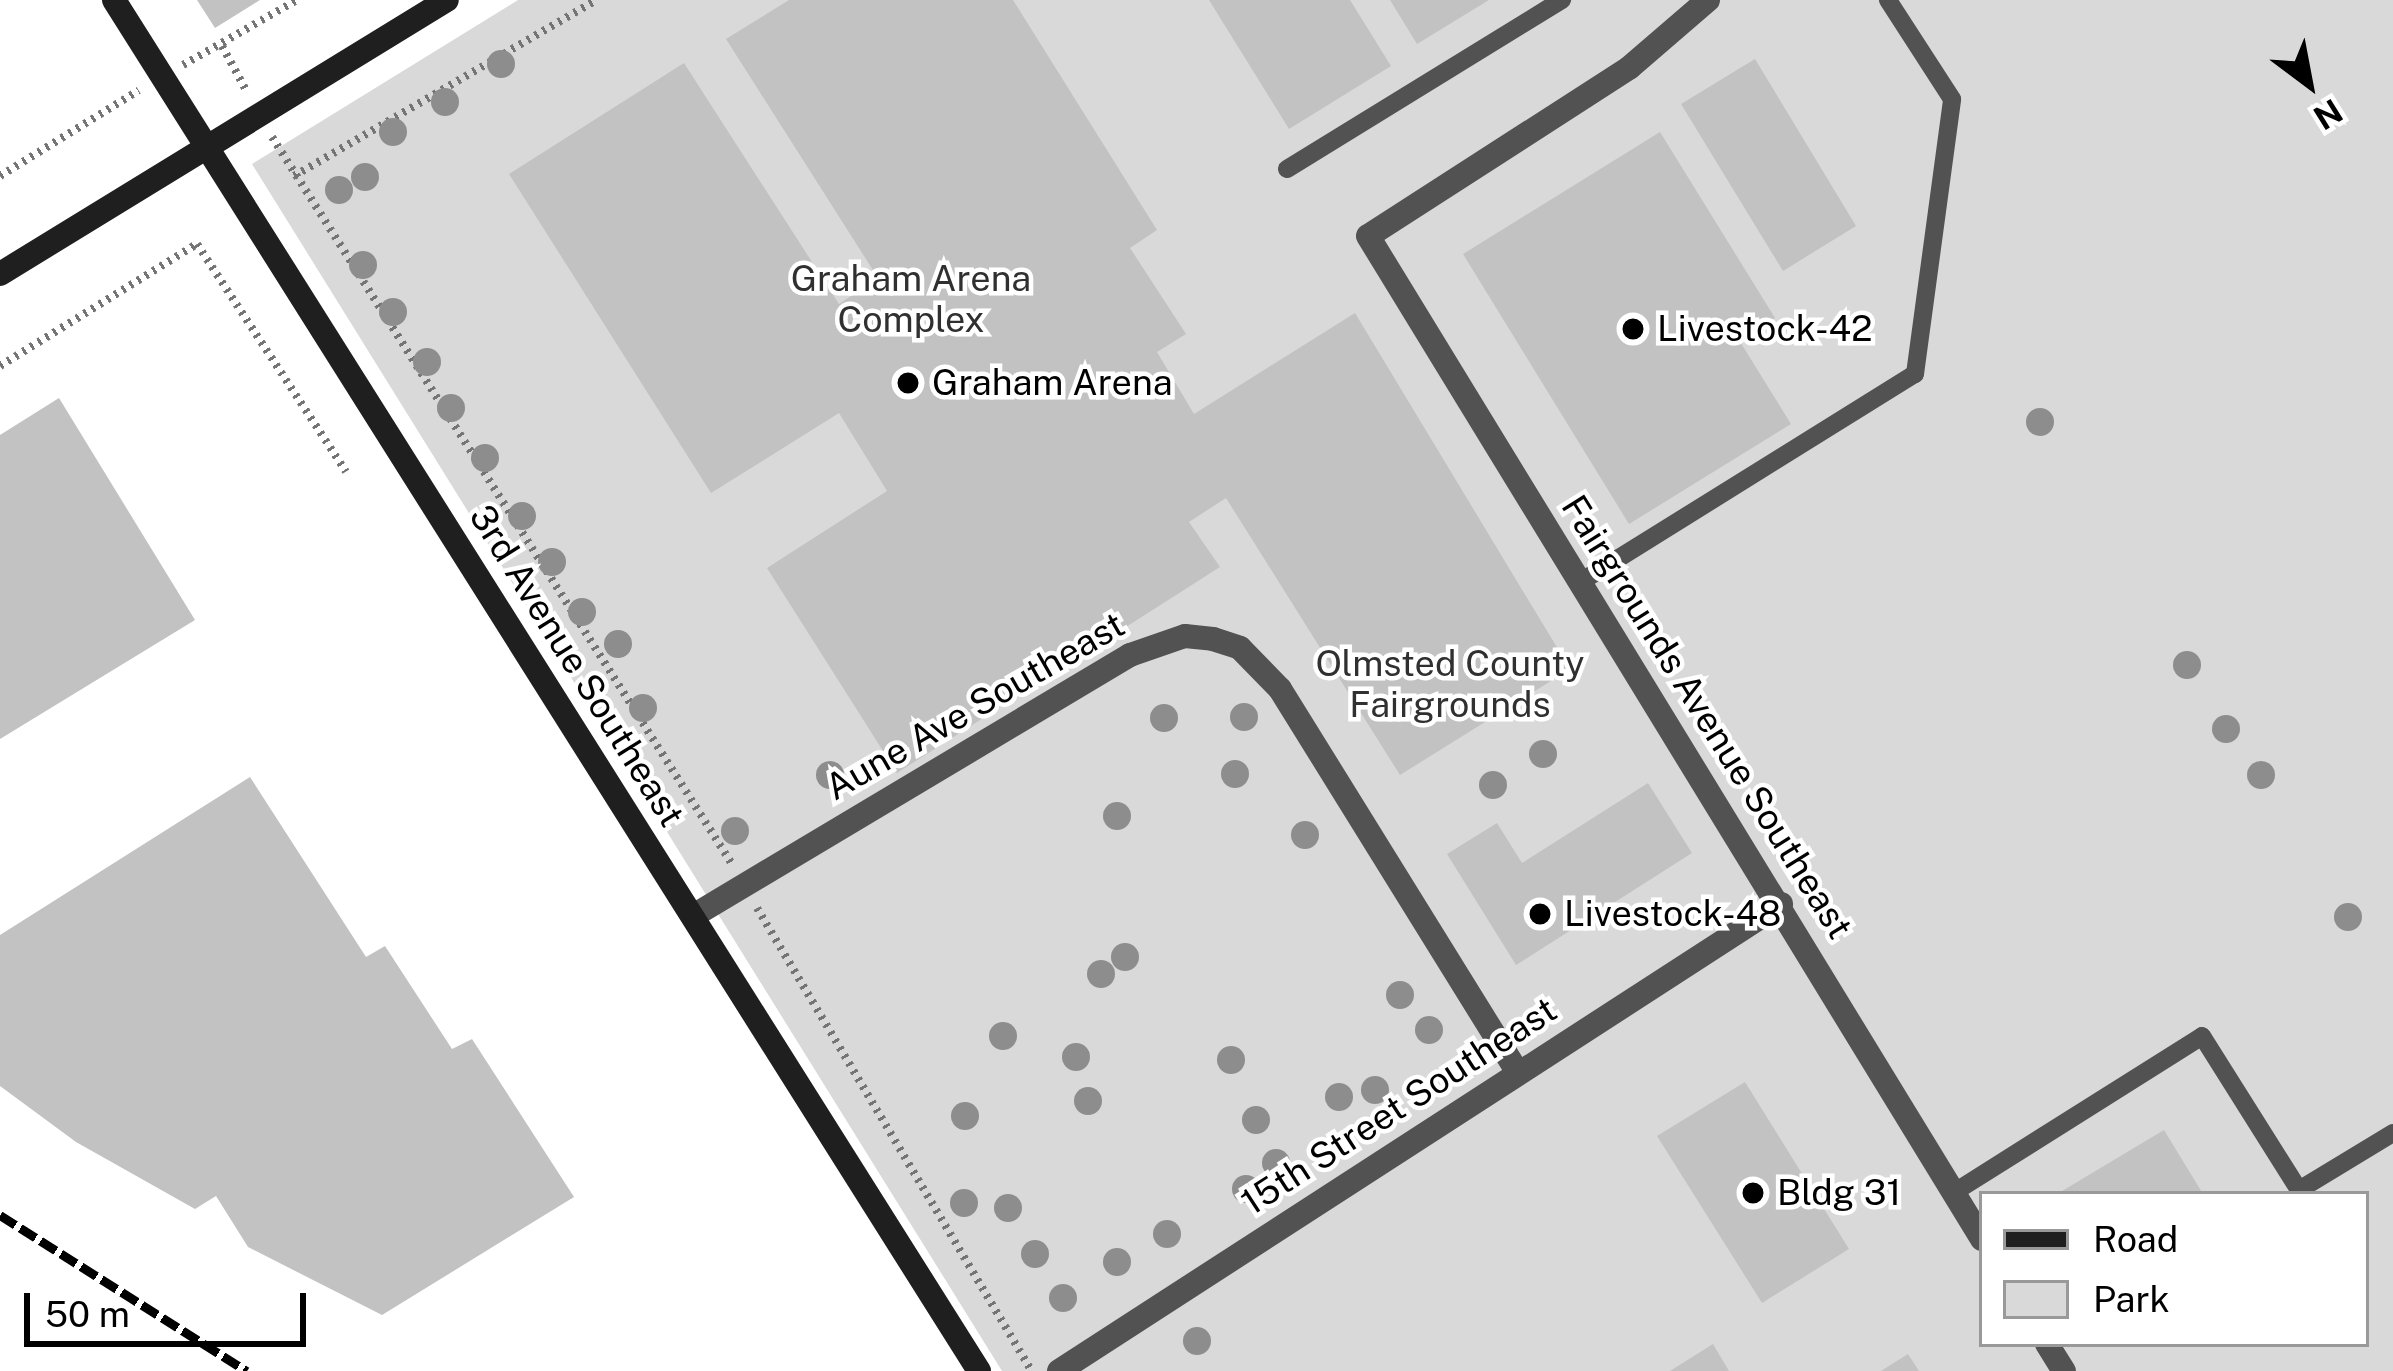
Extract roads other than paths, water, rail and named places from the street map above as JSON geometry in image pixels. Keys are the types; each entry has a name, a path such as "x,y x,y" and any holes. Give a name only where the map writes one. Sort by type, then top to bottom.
{"main road":[{"name":"3rd Avenue Southeast","path":"114,0 979,1371"},
{"path":"0,274 447,0"}],"street":[{"name":"Fairgrounds Avenue Southeast","path":"1708,0 1629,68 1368,236 1979,1234"},
{"name":"Aune Ave Southeast","path":"693,916 1130,655 1185,636 1213,639 1240,648 1280,689 1517,1071"},
{"name":"15th Street Southeast","path":"1059,1371 1781,904"}],"lane":[{"path":"1287,169 1562,0"},
{"path":"1582,581 1915,374 1952,99 1888,0"},
{"path":"1953,1192 2202,1036 2299,1190 2393,1133"}],"railway":[{"path":"0,1215 247,1371"}],"place":[{"name":"Livestock-42","path":"1633,329"},
{"name":"Graham Arena","path":"908,383"},
{"name":"Livestock-48","path":"1540,914"},
{"name":"Bldg 31","path":"1753,1193"}],"park label":[{"name":"Graham Arena Complex","path":"911,298"},
{"name":"Olmsted County Fairgrounds","path":"1450,684"}]}
